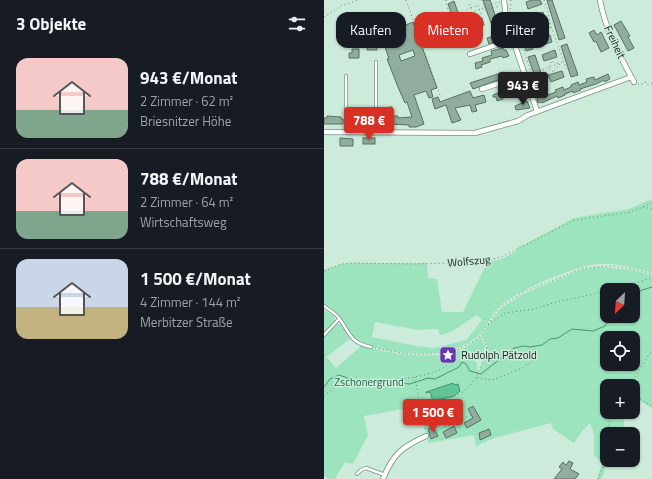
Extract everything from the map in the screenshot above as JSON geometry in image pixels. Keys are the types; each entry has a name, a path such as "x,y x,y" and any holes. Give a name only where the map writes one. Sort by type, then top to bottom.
{"street":[{"name":"Freiheit","path":"600,0 609,32 633,79"},
{"path":"470,54 491,47"},
{"path":"516,48 537,111"},
{"path":"482,89 525,75"},
{"path":"324,132 475,133 518,121 537,111 633,79"},
{"path":"384,477 395,455 406,445 426,436"}],"lane":[{"path":"376,62 376,132"},
{"path":"346,76 346,132"},
{"path":"324,306 340,319 352,339 363,346 371,347"},
{"path":"325,333 340,319"},
{"path":"357,474 363,468 366,468 384,477"}],"path":[{"path":"324,17 342,6 358,0"},
{"path":"406,0 440,95"},
{"path":"446,0 449,12"},
{"path":"482,0 489,17"},
{"path":"511,0 512,12"},
{"path":"544,0 550,16 551,27 555,34 567,70 569,70"},
{"path":"474,12 497,2 504,3"},
{"path":"484,8 498,6 504,3"},
{"path":"470,4 471,8"},
{"path":"468,12 467,9 478,5 480,10"},
{"path":"524,48 534,82 535,89 532,95"},
{"path":"548,68 550,60 560,64"},
{"path":"539,71 564,62"},
{"path":"548,68 555,72 560,64"},
{"path":"633,79 640,85 646,82 648,85 652,83"},
{"name":"Wolfszug","path":"324,271 342,264 352,263 414,264 485,262 503,256 575,220 613,216 631,212 652,203"},
{"path":"642,207 652,208"},
{"path":"371,347 408,354 451,352 472,342 480,336 500,307 523,292 584,268 612,266 634,269 652,274"},
{"path":"635,283 652,278"},
{"path":"487,326 505,313 534,309 600,293"},
{"path":"460,420 450,398 458,396 472,384 478,374 486,346 480,336"},
{"path":"634,379 652,350"},
{"path":"324,396 336,386 391,386 393,380 395,379 415,377 442,369 449,362 451,352"},
{"path":"476,378 493,380 522,368 535,360"},
{"path":"415,377 426,436 471,415"},
{"path":"640,399 652,406"},
{"path":"598,479 603,467"}],"green space":[{"path":"652,199 652,273 625,266 598,264 562,274 509,299 498,308 480,334 468,343 454,349 423,354 406,353 390,351 361,343 354,339 337,314 324,305 324,270 342,264 352,263 427,263 428,278 437,279 442,312 463,312 486,263 504,258 516,251 516,249 574,218 629,209","holes":["477,315 482,320 466,340 435,348 416,346 372,337 375,322 418,330 438,329 440,335 451,332"]},
{"name":"Zschonergrund","path":"599,267 633,270 652,275 652,408 640,401 640,379 600,379 600,419 624,419 624,427 600,427 600,461 594,455 594,434 590,423 574,443 553,429 551,423 494,438 476,446 474,435 428,443 420,406 364,416 368,435 353,464 345,462 335,479 329,479 324,476 324,310 333,316 337,324 341,324 350,339 326,357 336,368 361,346 407,355 430,355 460,350 480,337 485,346 481,359 476,357 474,361 477,363 479,373 487,346 481,335 501,308 523,294 583,269"},
{"path":"601,467 606,467 601,479 597,479"}],"shaded area":[{"path":"453,383 454,385 458,384 460,391 454,396 433,401 430,392 426,393 426,392"}],"building":[{"path":"483,0 490,0 494,12 491,12 491,23"},
{"path":"540,0 542,4 528,9 526,2"},
{"path":"547,0 552,0 565,38 559,40"},
{"path":"454,1 458,12 451,12 448,4"},
{"path":"621,21 630,36 628,37 634,48 628,51 614,25"},
{"path":"413,22 414,48 422,48 437,88 431,90 433,97 429,98 426,91 414,95 424,124 416,127 409,127 409,125 389,124 389,107 392,107 392,116 398,116 398,118 412,117 407,102 405,103 387,59 389,59 385,48 406,48 406,25","holes":["413,50 415,56 401,61 399,55"]},
{"path":"594,30 597,35 601,32 609,48 601,52 596,41 594,42 589,33"},
{"path":"549,35 552,42 549,43"},
{"path":"491,37 491,43 489,44 487,38"},
{"path":"567,44 578,75 571,77 561,46"},
{"path":"367,48 377,48 377,50 367,50"},
{"path":"503,48 509,56 490,59 490,62 481,65 482,67 476,69 475,63 483,61 482,58 492,55 491,51"},
{"path":"525,48 533,48 533,49 526,51"},
{"path":"352,49 359,49 359,58 349,58 349,53 352,53"},
{"path":"555,50 557,57 544,61 542,55"},
{"path":"535,55 545,85 539,88 528,57"},
{"path":"562,71 564,77 551,82 548,75"},
{"path":"504,72 506,77 473,89 470,83"},
{"path":"608,74 610,79 605,82 604,80 573,93 573,91 558,98 557,96 542,103 538,103 537,98 540,97 539,96 556,92 555,90 563,87 564,90 578,82 579,85 587,82 586,79 594,77 595,80"},
{"path":"518,83 520,89 502,95 503,99 497,101 496,97 493,97 493,95 503,91 503,87"},
{"path":"470,91 473,98 484,95 486,102 475,105 477,111 472,112 470,105 455,108 461,120 452,123 446,105 435,109 432,99 438,97 440,102"},
{"path":"527,101 530,108 516,110 515,106"},
{"path":"327,116 341,117 341,119 343,119 343,124 324,124 324,118 327,118"},
{"path":"340,138 353,139 353,146 340,146"},
{"path":"363,138 375,138 375,144 363,144"},
{"path":"473,406 481,420 467,428 464,423 473,418 468,409"},
{"path":"454,426 457,433 446,438 443,432"},
{"path":"433,427 438,436 431,439 428,429"},
{"path":"489,429 491,435 480,440 479,433"},
{"path":"569,461 573,463 570,469 579,474 575,479 554,479 562,469 559,467 563,462 566,465"}],"waterway":[{"path":"640,291 652,287"},
{"path":"324,387 330,379 339,375 359,382 388,380 410,384 428,378 435,379 459,367 462,362 466,364 470,371 481,374 514,348 542,345 550,339 558,338 572,329 593,331 605,326 607,323"}],"place":[{"name":"Rudolph Pätzold","path":"448,355"}]}
